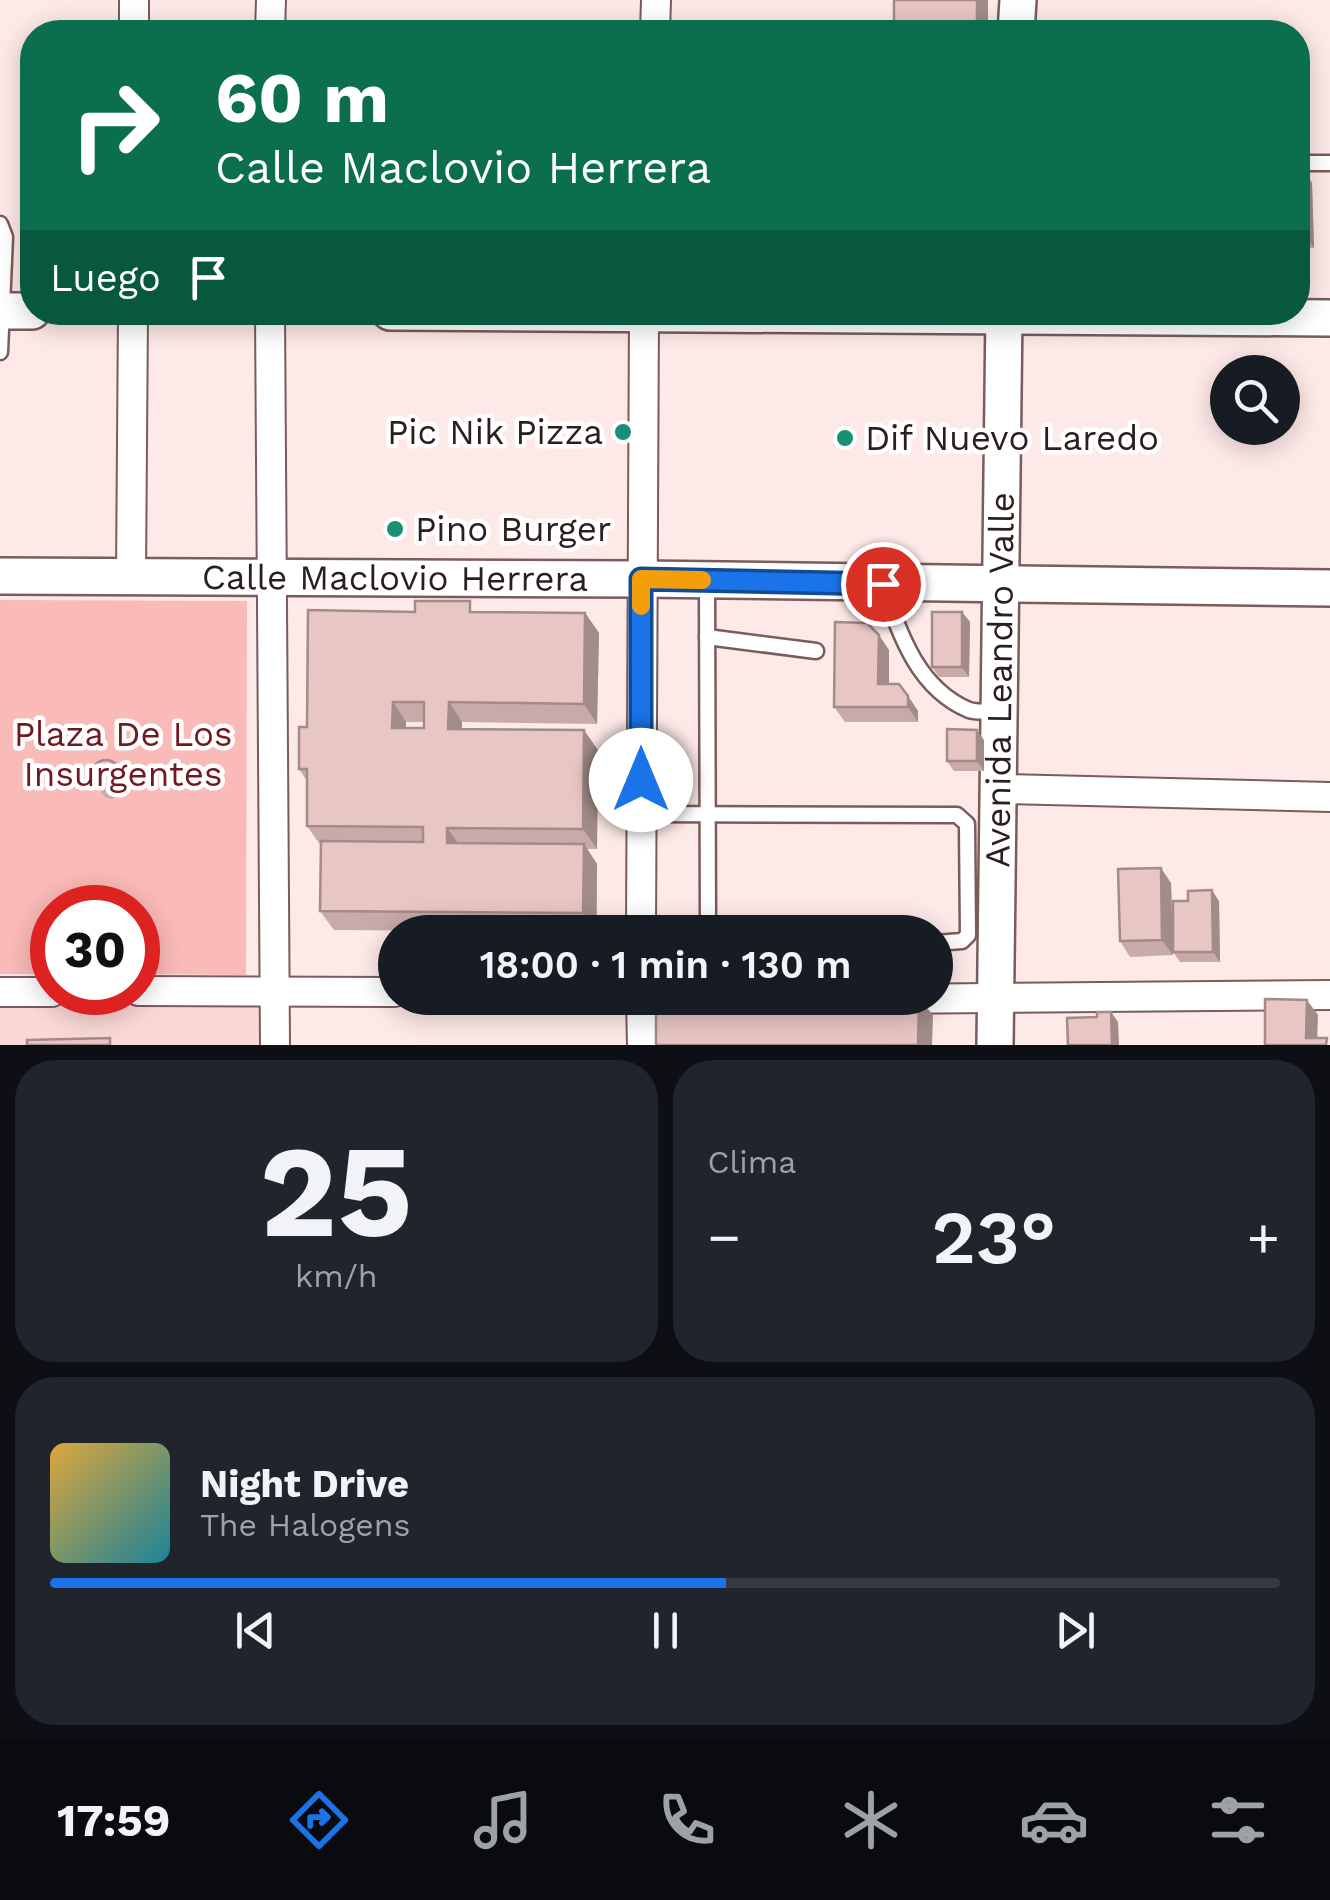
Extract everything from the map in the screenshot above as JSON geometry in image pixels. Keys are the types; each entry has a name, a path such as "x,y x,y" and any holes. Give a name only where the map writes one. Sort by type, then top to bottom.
{"street":[{"path":"131,576 133,325"},
{"path":"270,325 275,1045"},
{"path":"641,915 644,325"},
{"name":"Avenida Leandro Valle","path":"995,1045 995,999 982,866 1001,789 1004,325"},
{"name":"Calle Maclovio Herrera","path":"0,576 1330,588"},
{"path":"1001,789 1330,797"},
{"path":"0,992 30,992"},
{"path":"160,992 378,992"},
{"path":"953,998 1330,995"},
{"path":"642,1045 643,1015"}],"lane":[{"path":"0,224 11,311 0,352"},
{"path":"707,580 708,915"},
{"path":"883,584 904,646 934,688 972,711 1001,710"},
{"path":"708,637 816,651"},
{"path":"641,814 957,815 967,824 982,866 968,935 953,942"}],"shaded area":[{"path":"0,1004 30,1004 30,1015 160,1015 160,1006 259,1007 266,1012 269,1045 0,1045"}],"green space":[{"name":"Plaza De Los Insurgentes","path":"0,600 247,601 246,975 160,974 160,885 30,885 30,974 0,974"}],"building":[{"path":"894,0 977,0 977,20 894,20"},
{"path":"415,601 470,601 470,612 585,613 584,704 449,702 448,729 584,730 583,829 447,828 447,843 584,844 583,913 320,911 321,841 423,842 423,827 307,826 307,769 299,769 299,727 307,727 308,610 415,612","holes":["393,702 424,702 424,728 392,728"]},
{"path":"932,612 962,612 962,667 932,667"},
{"path":"835,622 867,623 879,635 878,684 899,684 908,696 908,707 834,707"},
{"path":"947,729 977,730 977,761 947,761"},
{"path":"106,760 116,764 120,774 116,784 106,788 96,784 92,774 96,764"},
{"path":"1161,868 1162,940 1120,941 1118,869"},
{"path":"1212,890 1213,952 1173,952 1173,901 1188,901 1188,891"},
{"path":"1265,999 1307,1000 1306,1038 1327,1038 1326,1045 1265,1045"},
{"path":"1097,1012 1111,1012 1112,1045 1068,1045 1067,1018 1097,1017"},
{"path":"656,1015 919,1015 918,1045 656,1045"},
{"path":"110,1038 110,1045 27,1045 27,1040"}],"slow traffic":[{"path":"641,606 641,579 702,580"}],"place":[{"name":"Pic Nik Pizza","path":"623,432"},
{"name":"Dif Nuevo Laredo","path":"845,438"},
{"name":"Pino Burger","path":"395,529"}],"route":[{"path":"641,780 641,579 883,584"}]}
